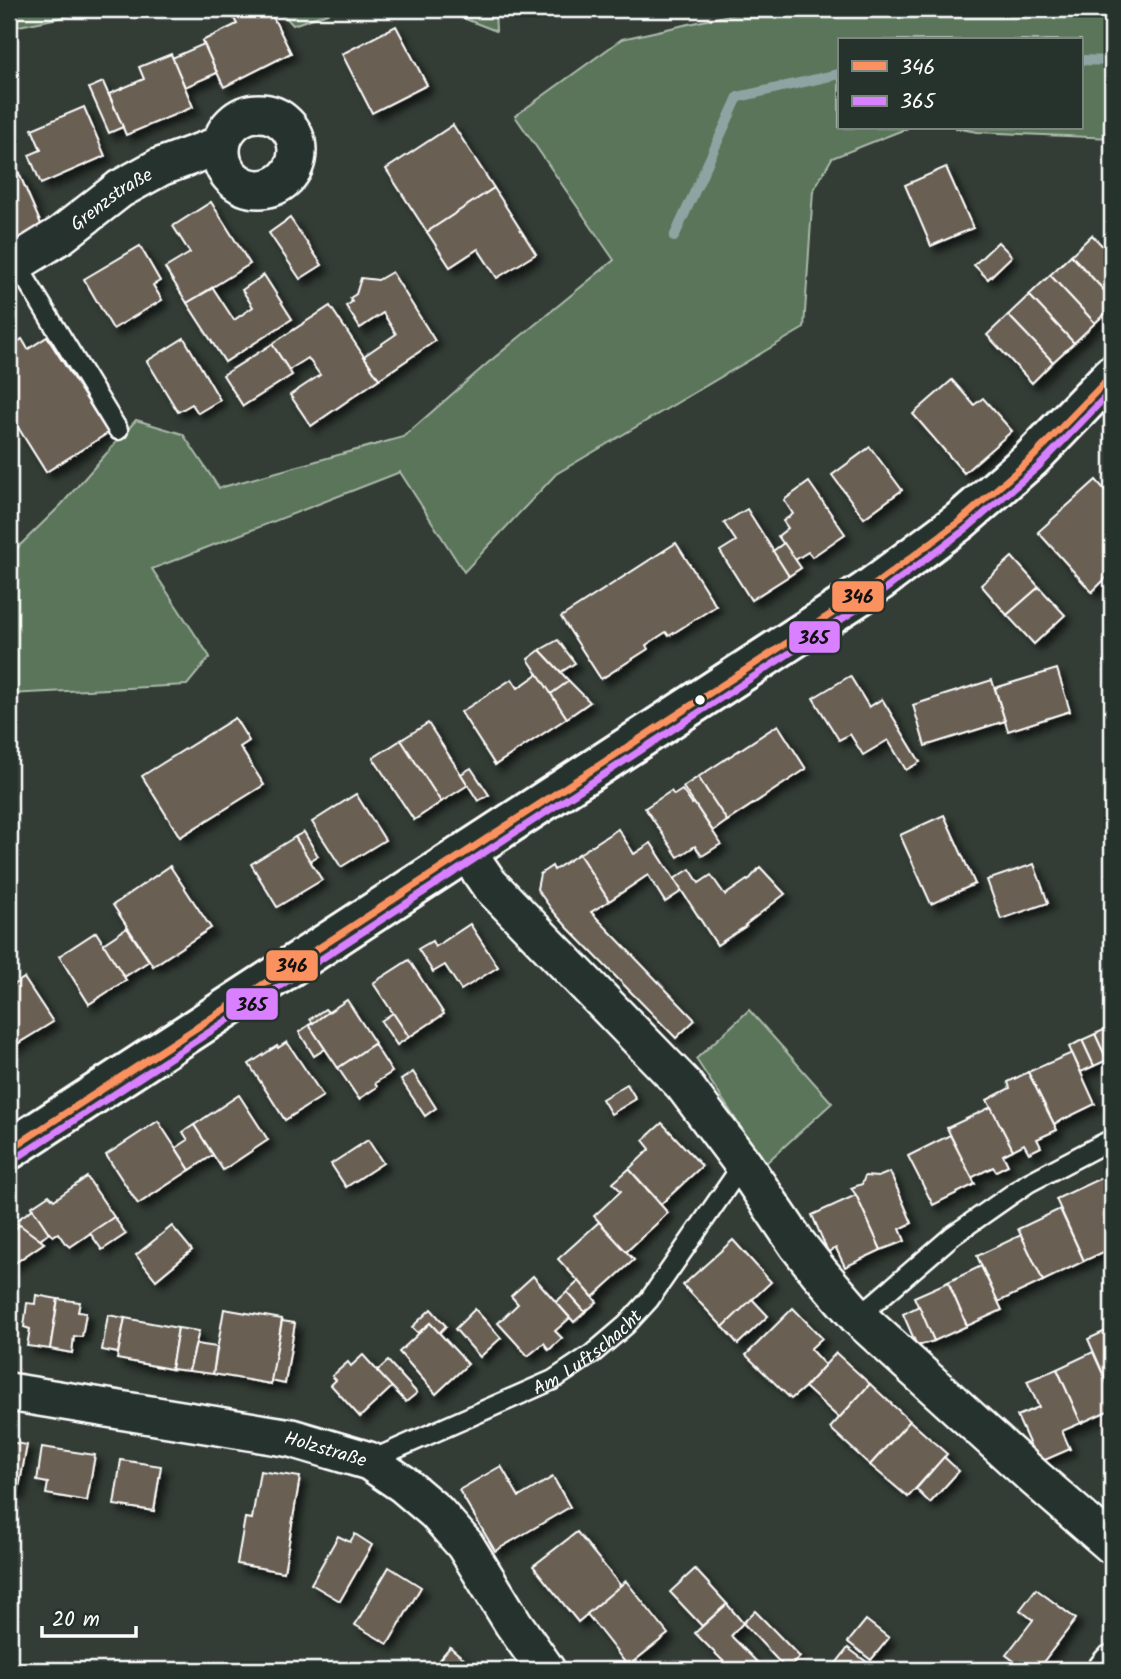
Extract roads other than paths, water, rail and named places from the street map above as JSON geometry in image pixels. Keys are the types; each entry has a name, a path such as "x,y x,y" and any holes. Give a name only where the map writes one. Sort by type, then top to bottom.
{"street":[{"name":"Grenzstraße","path":"12,264 61,234 120,189 160,167 220,145"},
{"path":"9,1150 865,592 960,521 1031,459 1112,375"},
{"path":"467,852 489,884 683,1084 743,1164 797,1244 858,1317 1112,1545"},
{"name":"Holzstraße","path":"9,1392 291,1438 369,1461 403,1484 436,1512 465,1545 513,1623 546,1670"},
{"path":"1107,1670 1112,1664"}],"lane":[{"path":"12,264 118,430"},
{"path":"858,1317 952,1236 1028,1183 1112,1139"},
{"name":"Am Luftschacht","path":"369,1461 553,1380 592,1354 626,1325 649,1300 743,1164"}],"waterway":[{"path":"1082,60 1112,61"},
{"path":"674,237 738,97 838,74"}]}
